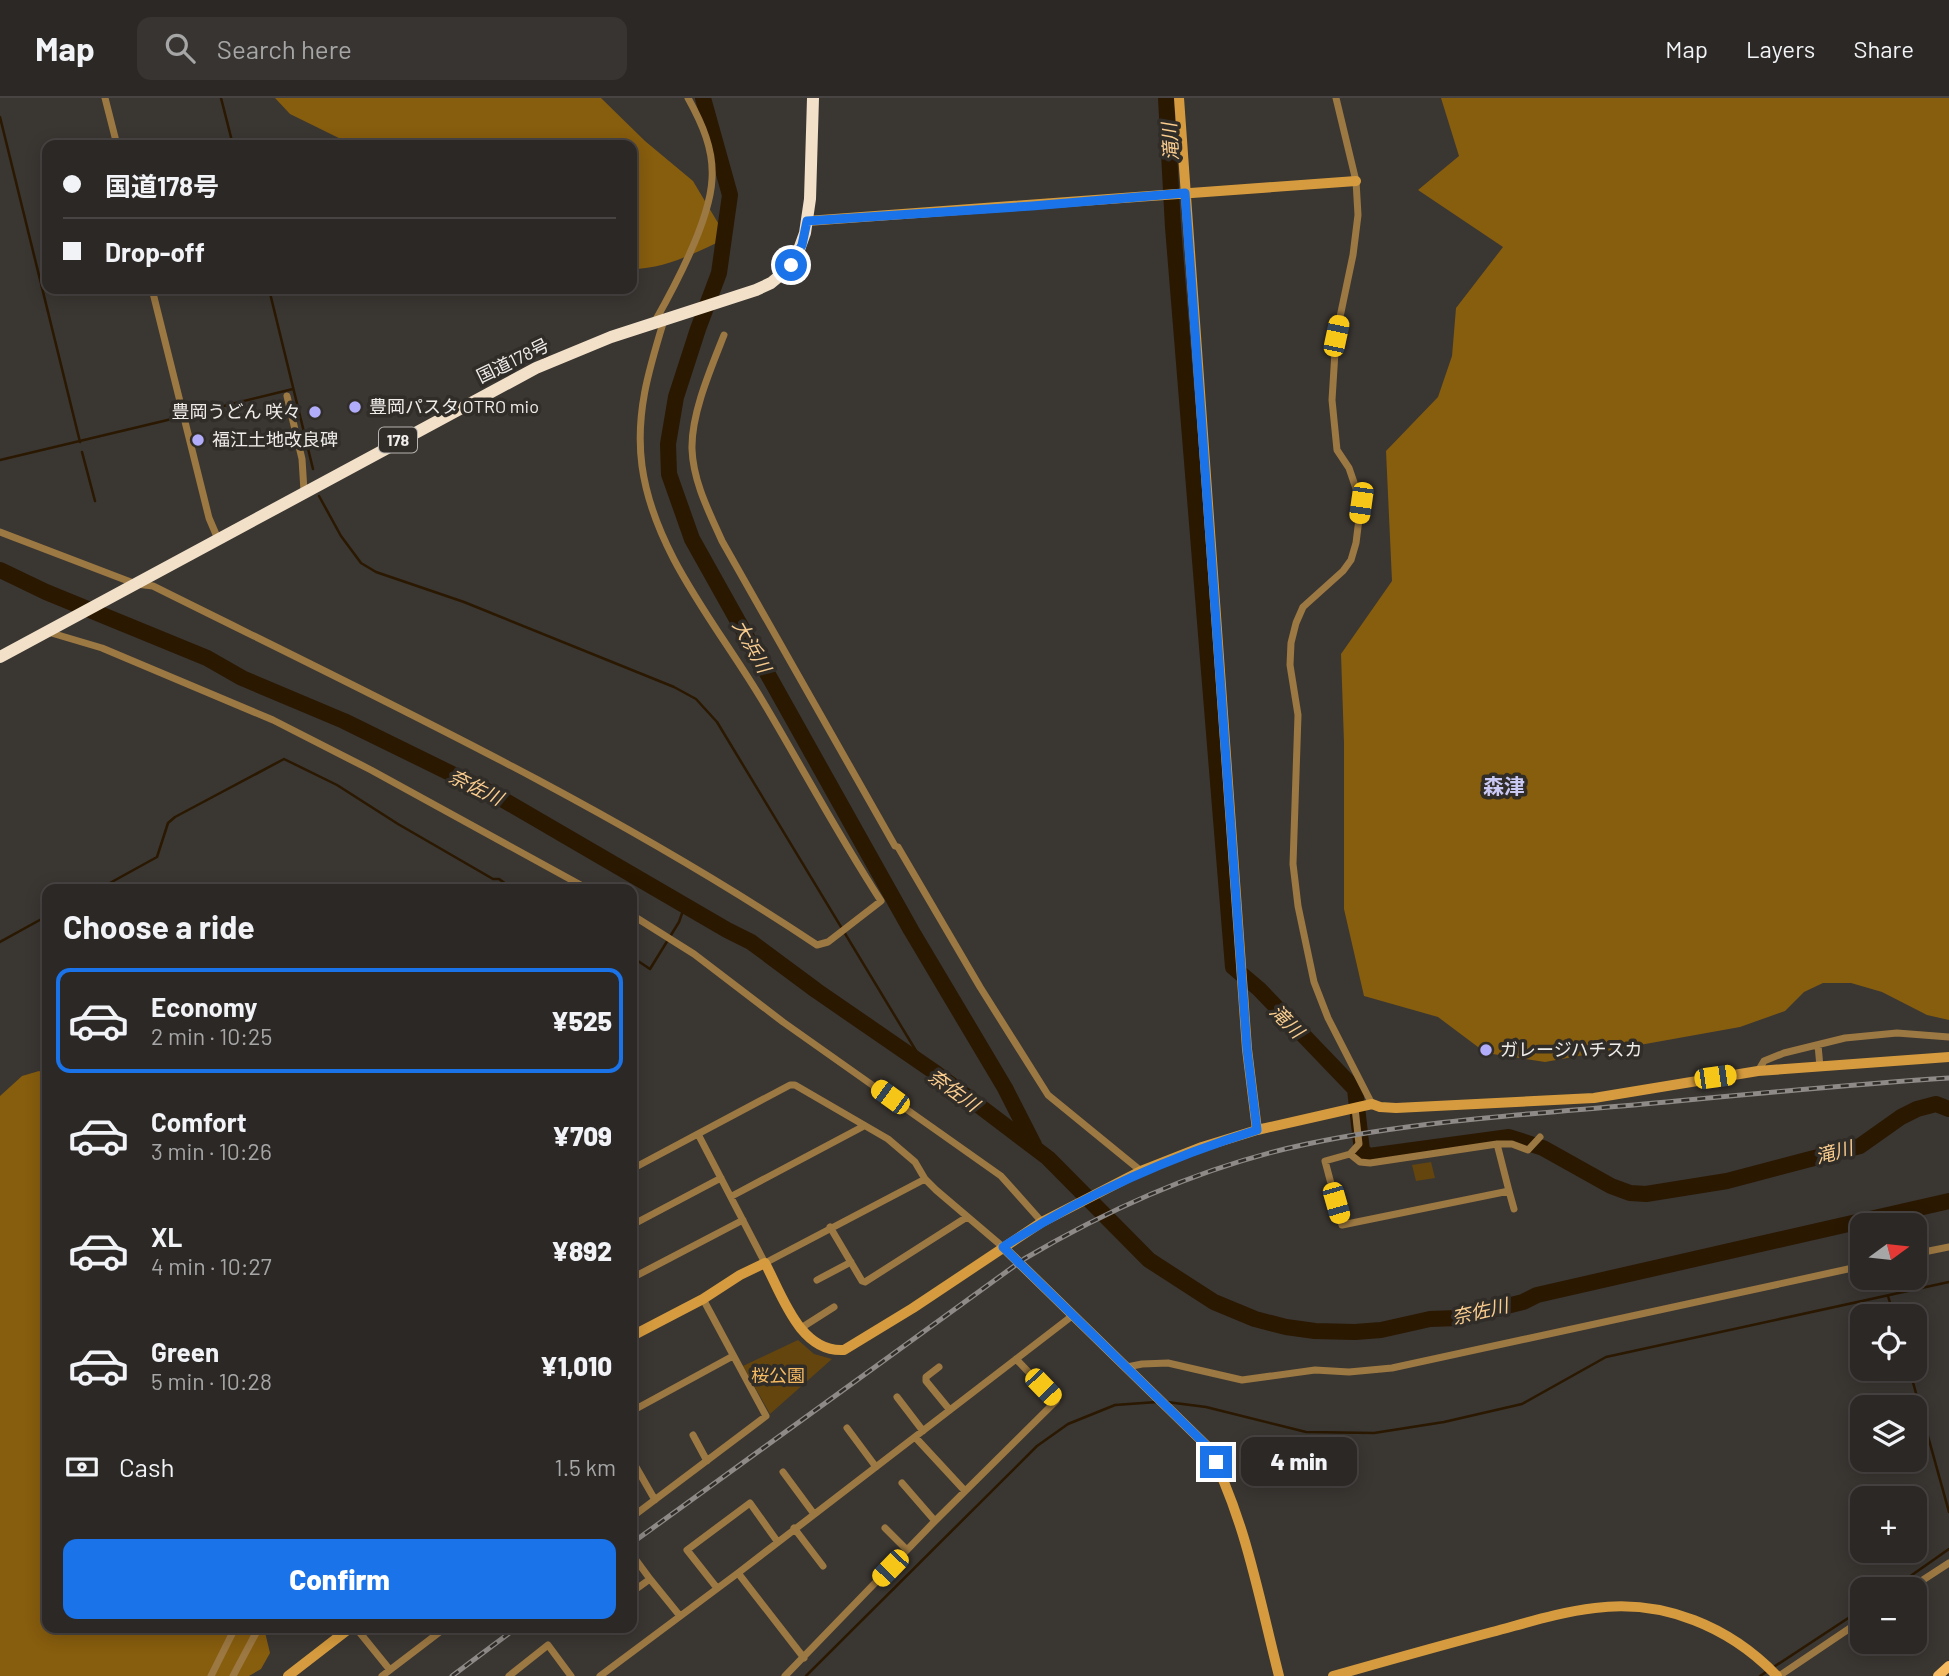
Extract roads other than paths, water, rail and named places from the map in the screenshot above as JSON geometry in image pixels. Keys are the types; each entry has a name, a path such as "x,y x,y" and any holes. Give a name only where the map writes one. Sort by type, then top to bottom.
{"highway":[{"name":"国道178号","path":"0,657 536,368 591,344 742,296 771,283 791,265 802,245 807,221 813,98"}],"main road":[{"path":"1938,1676 1949,1667"}],"street":[{"path":"105,98 116,140"},
{"path":"0,532 132,586 153,586 468,743 722,884 817,945 828,942 881,901 762,699 677,564 654,517 642,468 639,428 659,322 706,209 712,180 709,147 703,127 688,98"},
{"path":"1179,98 1247,1049 1257,1130"},
{"path":"1336,98 1356,181 1358,215 1353,255 1336,336 1332,400 1337,450 1349,468 1361,503 1351,560 1343,572 1303,607 1292,643 1290,665 1298,715 1293,864 1314,982 1328,1018 1372,1104"},
{"path":"807,221 1356,181"},
{"path":"153,294 209,518 218,539"},
{"path":"724,335 702,391 692,451 703,500 722,541 895,846 912,869 980,987 1048,1095 1141,1171"},
{"path":"287,396 302,459 304,491"},
{"path":"51,630 102,648 273,720 371,770 579,884"},
{"path":"637,918 694,954 783,1022 1001,1176 1042,1222"},
{"path":"1758,1071 1764,1061 1784,1053 1874,1034 1949,1037"},
{"path":"1818,1045 1820,1067"},
{"path":"698,1134 801,1328 820,1346 832,1351 844,1350 913,1308 1042,1222 1141,1171 1202,1147 1257,1130 1372,1104 1396,1108 1594,1098 1758,1071 1949,1057"},
{"path":"637,1166 795,1085 897,1146 915,1162 925,1179 1003,1247 1207,1446 1224,1478 1236,1511 1279,1676"},
{"path":"1355,1108 1359,1144 1350,1154 1325,1161 1342,1224 1509,1191"},
{"path":"732,1196 864,1126"},
{"path":"1350,1154 1360,1162 1370,1163 1497,1144 1512,1144 1528,1150 1540,1137"},
{"path":"1497,1144 1514,1209"},
{"path":"637,1222 722,1178"},
{"path":"637,1333 703,1299 740,1275 925,1179"},
{"path":"830,1227 865,1282 967,1217"},
{"path":"637,1275 743,1220"},
{"path":"1927,1251 1949,1247"},
{"path":"817,1280 850,1262"},
{"path":"1127,1367 1168,1363 1242,1380 1315,1370 1349,1372 1391,1368 1850,1269"},
{"path":"637,1513 766,1416 703,1299"},
{"path":"801,1328 834,1307"},
{"path":"600,1676 1072,1316"},
{"path":"637,1408 733,1356"},
{"path":"785,1676 1056,1401 1016,1359"},
{"path":"939,1367 926,1377 926,1381 949,1409"},
{"path":"897,1396 923,1430"},
{"path":"847,1428 876,1467"},
{"path":"693,1435 707,1461"},
{"path":"915,1437 965,1491"},
{"path":"783,1472 814,1514"},
{"path":"637,1475 655,1500"},
{"path":"902,1483 936,1521"},
{"path":"717,1588 687,1549 750,1503 777,1541"},
{"path":"794,1528 823,1566"},
{"path":"885,1528 907,1550"},
{"path":"637,1561 680,1616"},
{"path":"1927,1577 1949,1563"},
{"path":"738,1573 804,1658"},
{"path":"637,1588 650,1578"},
{"path":"1333,1676 1559,1615 1618,1606 1664,1611 1707,1624 1736,1641 1778,1676 1850,1628"},
{"path":"211,1676 232,1633"},
{"path":"233,1676 256,1633"},
{"path":"288,1676 344,1633"},
{"path":"360,1633 390,1670"},
{"path":"382,1676 438,1633"},
{"path":"509,1676 548,1646 571,1676"}],"waterway":[{"path":"221,98 232,140"},
{"name":"大浜川","path":"703,98 730,195 719,273 676,397 668,444 669,474 692,539 911,930 1005,1088 1034,1145"},
{"name":"滝川","path":"1166,98 1173,227 1233,967 1259,989 1355,1089 1362,1151 1369,1156 1509,1137 1543,1148 1611,1186 1630,1193 1646,1194 1727,1181 1860,1146 1917,1109 1936,1104 1949,1109"},
{"path":"0,117 42,288"},
{"path":"44,294 80,442"},
{"path":"270,294 313,469"},
{"path":"191,414 293,389"},
{"path":"0,460 176,418"},
{"path":"82,452 95,501"},
{"path":"319,496 341,536 361,563 376,572 464,602 674,687 696,699 717,722 924,1064"},
{"name":"奈佐川","path":"0,570 46,592 207,658 242,678 344,721 495,795 751,942 936,1073 1048,1158 1149,1260 1214,1302 1255,1319 1315,1331 1355,1332 1381,1330 1430,1319 1458,1318 1523,1302 1537,1295 1949,1201"},
{"path":"108,884 157,857 168,823 175,817 284,759 337,785 398,824 506,884"},
{"path":"637,960 650,969 679,922 685,905"},
{"path":"0,942 42,919"},
{"path":"1167,1402 1206,1407 1306,1432 1374,1433 1444,1422 1522,1404 1606,1357 1949,1282"},
{"path":"1888,1296 1890,1304"},
{"path":"1913,1381 1949,1512"},
{"path":"806,1676 1037,1446 1068,1424 1115,1405 1157,1402"},
{"path":"1909,1577 1949,1549"},
{"path":"1760,1676 1850,1617"}],"railway":[{"path":"637,1539 1024,1259 1126,1205 1197,1176 1307,1144 1425,1125 1949,1078"},
{"path":"452,1676 509,1633"}],"place":[{"name":"豊岡パスタ OTRO mio","path":"355,407"},
{"name":"豊岡うどん 咲々","path":"315,412"},
{"name":"福江土地改良碑","path":"198,440"},
{"name":"ガレージハチスカ","path":"1486,1050"}],"district":[{"name":"森津","path":"1504,787"}],"park label":[{"name":"桜公園","path":"778,1376"}]}
